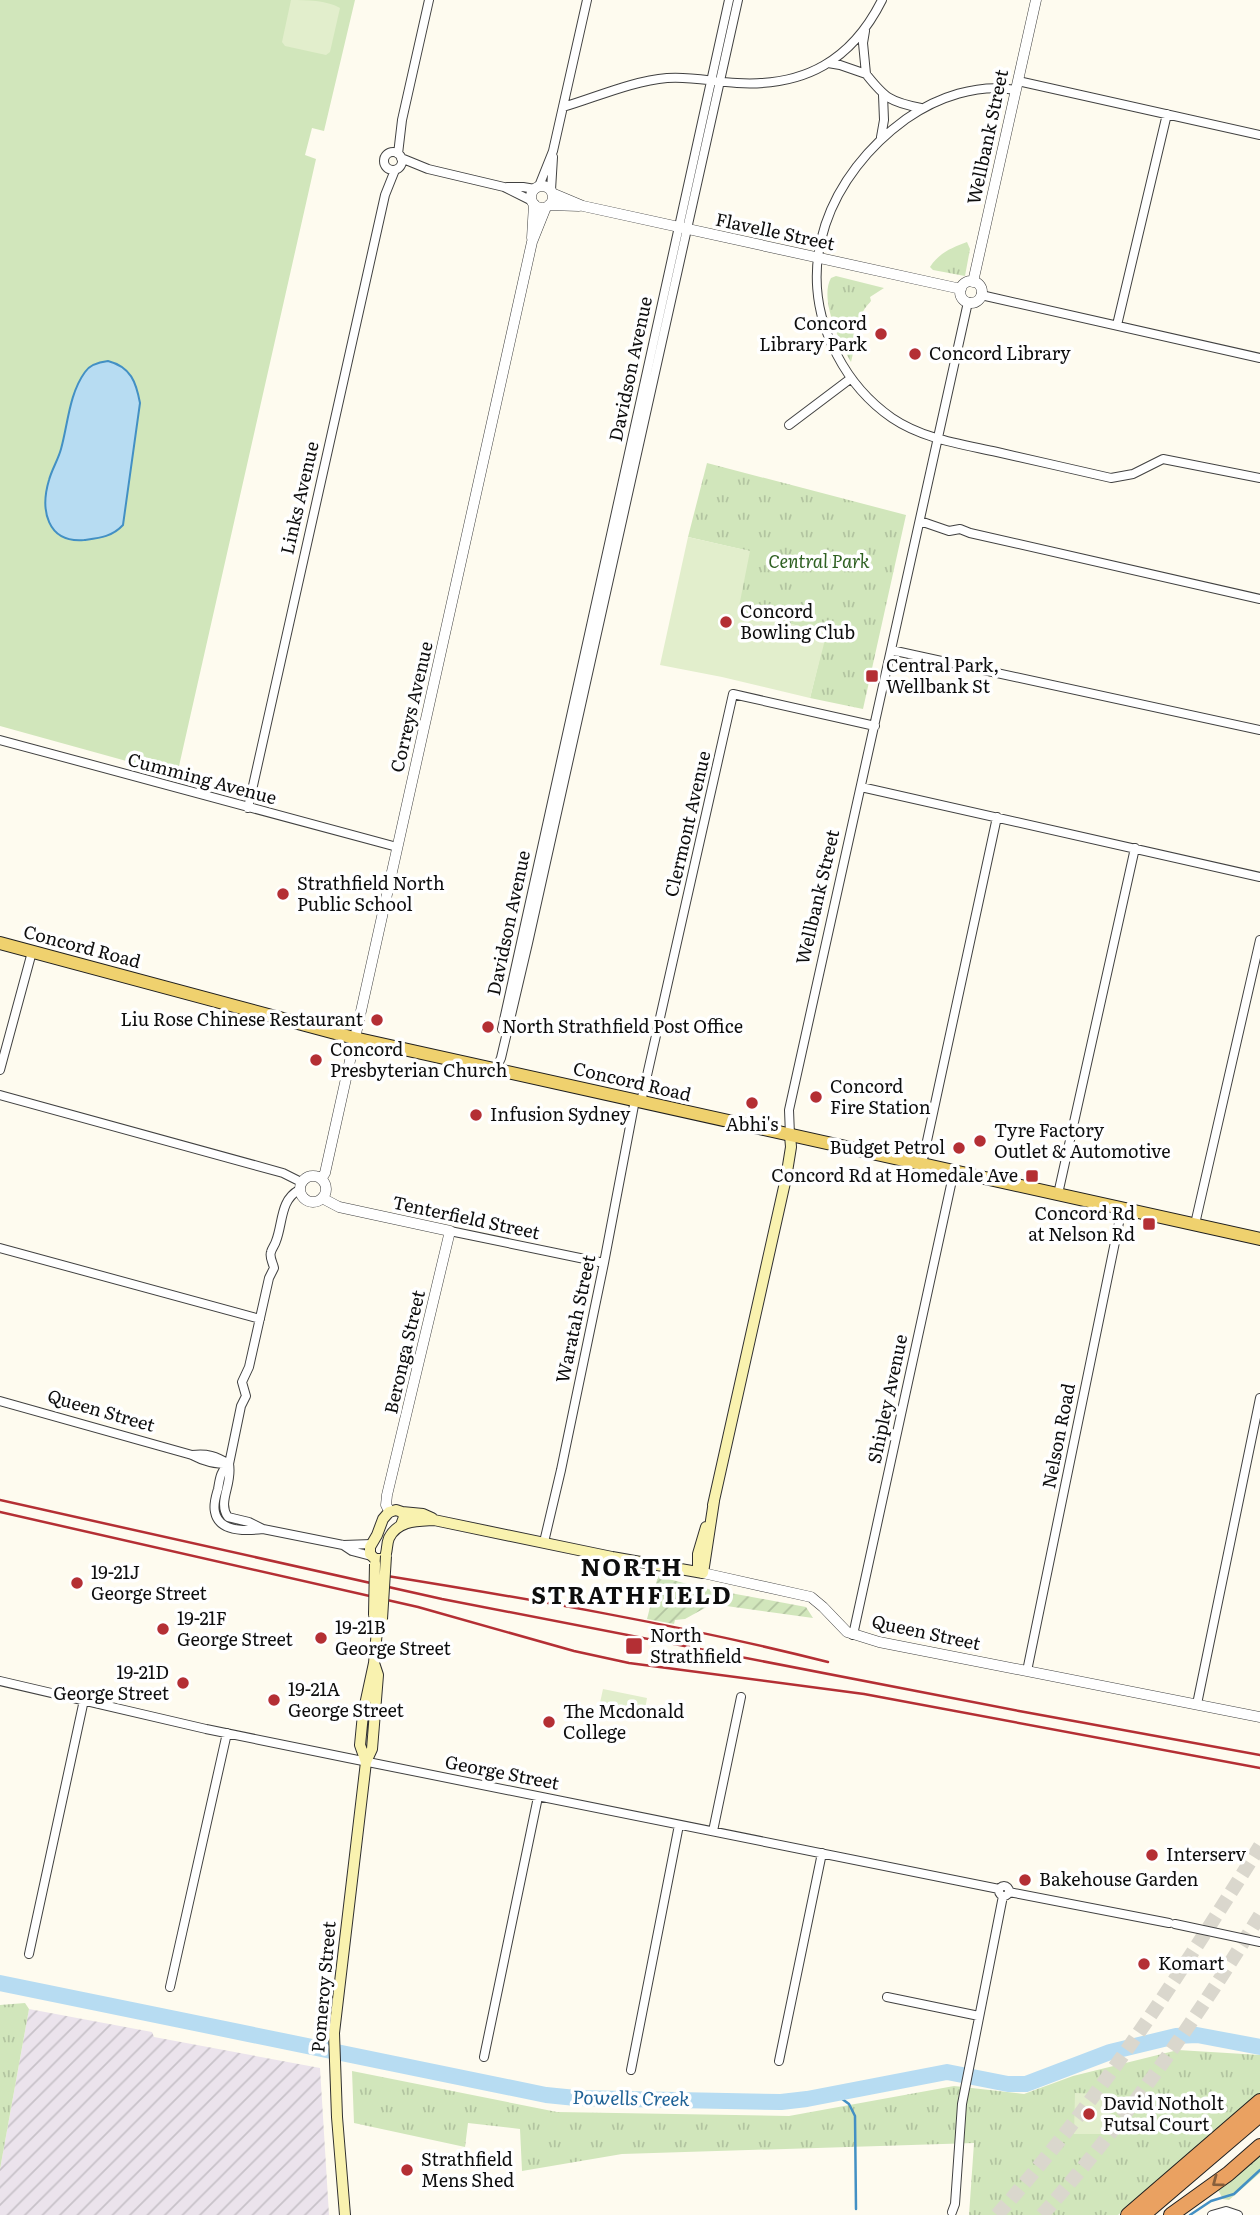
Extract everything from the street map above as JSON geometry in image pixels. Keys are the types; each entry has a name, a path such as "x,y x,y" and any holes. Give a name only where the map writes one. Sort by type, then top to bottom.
{"highway":[{"path":"1143,2215 1243,2123 1260,2101"},
{"path":"1128,2215 1243,2123 1260,2115"},
{"path":"1171,2215 1228,2174 1260,2146"}],"main road":[{"name":"Concord Road","path":"0,943 354,1038 1260,1239"},
{"name":"Wellbank Street","path":"701,1573 714,1501 786,1178 791,1147 790,1135"},
{"name":"Wellbank Street","path":"701,1573 698,1554 714,1501"},
{"name":"Queen Street","path":"396,1511 423,1514 434,1520"},
{"path":"396,1511 404,1517 401,1525 376,1556 377,1535 383,1519 396,1511"},
{"name":"Queen Street","path":"401,1525 434,1520 701,1573"},
{"path":"681,1570 698,1554"},
{"name":"Pomeroy Street","path":"345,2215 334,2020 366,1762 372,1749 378,1675 374,1664 378,1617 376,1556"}],"street":[{"path":"393,169 401,164 396,155 429,0"},
{"path":"533,203 531,195 537,188 553,151 587,0"},
{"name":"Davidson Avenue","path":"716,80 729,0"},
{"name":"Davidson Avenue","path":"496,1069 524,927 716,80 738,0"},
{"path":"564,107 645,81 682,77 762,83 801,75 828,63 848,48 865,31 882,0"},
{"name":"Wellbank Street","path":"973,282 1036,0"},
{"path":"865,31 863,43 866,74"},
{"path":"828,63 866,74 883,95 902,104 921,108"},
{"path":"1260,135 1017,85 978,89 948,97 921,108 881,137 841,188 826,223 818,257 817,298 829,341 850,379 890,416 914,431 1111,478 1133,474 1163,459 1260,478"},
{"path":"881,137 884,120 883,95"},
{"path":"1117,325 1167,114"},
{"path":"504,187 540,207 548,206 553,199 553,151"},
{"path":"428,169 393,169 384,159 396,155 428,169 504,187 545,186 551,191"},
{"name":"Links Avenue","path":"248,808 393,169"},
{"name":"Flavelle Street","path":"551,191 583,206"},
{"name":"Correys Avenue","path":"321,1179 325,1172 532,242 533,203"},
{"name":"Flavelle Street","path":"548,206 583,206 961,289"},
{"name":"Correys Avenue","path":"532,242 548,206"},
{"path":"973,282 979,285 981,295 978,301 968,302 961,296 961,289 964,284 973,282"},
{"path":"981,295 1260,358"},
{"name":"Wellbank Street","path":"790,1135 789,1110 968,302"},
{"path":"789,425 850,379"},
{"path":"920,521 949,531 960,529 1260,599"},
{"path":"891,650 1260,730"},
{"name":"Clermont Avenue","path":"638,1101 733,694 875,726"},
{"name":"Cumming Avenue","path":"0,740 397,847"},
{"path":"861,787 1260,877"},
{"path":"922,1164 997,817"},
{"path":"1058,1194 1135,848"},
{"path":"1195,1224 1260,940"},
{"path":"0,1070 32,952"},
{"path":"0,1094 283,1172 300,1186 306,1201 315,1202 322,1198 326,1186 321,1179 308,1177 300,1186 289,1197 271,1251 274,1268 269,1278 249,1367 242,1382 246,1396 241,1406 229,1464 231,1475 223,1505 225,1514 233,1519 249,1522 263,1529 342,1545 352,1551 376,1556"},
{"name":"Waratah Street","path":"544,1542 638,1101"},
{"name":"Shipley Avenue","path":"853,1634 954,1171"},
{"name":"Tenterfield Street","path":"322,1198 339,1207 604,1264"},
{"name":"Nelson Road","path":"1027,1671 1122,1208"},
{"name":"Beronga Street","path":"396,1511 386,1505 387,1495 450,1231"},
{"path":"0,1248 260,1320"},
{"path":"1197,1704 1260,1398"},
{"name":"Queen Street","path":"0,1401 216,1464 229,1464"},
{"name":"Queen Street","path":"701,1573 811,1597 847,1632 853,1634 935,1654 1260,1717"},
{"name":"George Street","path":"0,1681 366,1762 1260,1942"},
{"path":"713,1831 741,1697"},
{"path":"29,1954 85,1700"},
{"path":"170,1987 227,1733"},
{"path":"484,2057 538,1797"},
{"path":"631,2070 679,1825"},
{"path":"779,2060 822,1853"},
{"path":"942,2215 953,2213 955,2204 962,2106 1004,1892"},
{"path":"887,1997 979,2016"},
{"path":"1212,2215 1226,2211 1237,2215"}],"shaded area":[{"path":"29,2009 152,2032 154,2037 320,2068 329,2215 0,2215 0,2169"}],"green space":[{"path":"0,0 355,0 324,131 312,128 305,155 316,159 177,775 0,726"},
{"path":"291,0 323,2 340,8 330,52 326,55 285,46 282,42"},
{"path":"967,242 970,249 965,276 933,270 930,267 937,258"},
{"path":"836,276 884,288 870,297 871,301 861,315 851,362 829,309 828,287 831,278"},
{"name":"Central Park","path":"707,463 906,515 863,709 810,698 826,632 737,612 749,551 688,537"},
{"name":"Concord Bowling Club","path":"688,537 750,551 738,612 827,632 810,698 660,665"},
{"path":"658,1576 698,1587 806,1607 813,1618 712,1604 685,1619 675,1620 674,1624 647,1619"},
{"path":"603,1689 647,1698 643,1721 598,1712"},
{"path":"25,2003 29,2009 0,2169 0,2005"},
{"path":"1178,2050 1260,2055 1260,2105 1254,2099 1118,2215 969,2215 974,2143 622,2154 522,2171 520,2129 468,2123 465,2147 354,2123 352,2071 557,2112 789,2116 954,2086 1024,2094 1073,2076"},
{"name":"David Notholt Futsal Court","path":"1075,2093 1104,2094 1103,2134 1074,2134"},
{"path":"1260,2154 1260,2173 1229,2200 1223,2199 1218,2190"}],"water":[{"path":"108,361 122,367 131,376 140,403 123,525 105,536 72,540 54,530 49,522 46,513 46,491 61,449 72,399 80,381 90,367"}],"waterway":[{"name":"Powells Creek","path":"0,1983 546,2095 576,2098 781,2102 947,2072 1008,2084 1026,2084 1110,2052 1176,2036 1197,2035 1260,2047"},
{"path":"834,2093 849,2104 855,2116 856,2209"},
{"path":"1190,2215 1211,2201 1234,2194 1260,2170"}],"tunnel":[{"path":"997,2215 1104,2082 1168,1989 1260,1846"},
{"path":"1042,2215 1102,2144 1158,2070 1260,1915"}],"railway":[{"path":"0,1500 442,1599 1260,1755"},
{"path":"0,1512 418,1607 574,1651 629,1663 864,1694 1260,1768"},
{"path":"381,1575 606,1614 718,1636 828,1662"}],"place":[{"name":"Concord Library Park","path":"881,334"},
{"name":"Concord Library","path":"915,354"},
{"name":"Concord Bowling Club","path":"726,622"},
{"name":"Central Park, Wellbank St","path":"872,676"},
{"name":"Strathfield North Public School","path":"283,894"},
{"name":"Liu Rose Chinese Restaurant","path":"377,1020"},
{"name":"North Strathfield Post Office","path":"488,1027"},
{"name":"Concord Presbyterian Church","path":"316,1060"},
{"name":"Concord Fire Station","path":"816,1097"},
{"name":"Abhi's","path":"752,1103"},
{"name":"Infusion Sydney","path":"476,1115"},
{"name":"Tyre Factory Outlet & Automotive","path":"980,1141"},
{"name":"Budget Petrol","path":"959,1148"},
{"name":"Concord Rd at Homedale Ave","path":"1032,1176"},
{"name":"Concord Rd at Nelson Rd","path":"1149,1224"},
{"name":"19-21J George Street","path":"77,1583"},
{"name":"19-21F George Street","path":"163,1629"},
{"name":"19-21B George Street","path":"321,1638"},
{"name":"North Strathfield","path":"634,1646"},
{"name":"19-21D George Street","path":"183,1683"},
{"name":"19-21A George Street","path":"274,1700"},
{"name":"The Mcdonald College","path":"549,1722"},
{"name":"Interserv","path":"1152,1855"},
{"name":"Bakehouse Garden","path":"1025,1880"},
{"name":"Komart","path":"1144,1964"},
{"name":"David Notholt Futsal Court","path":"1089,2114"},
{"name":"Strathfield Mens Shed","path":"407,2170"}],"district":[{"name":"NORTH STRATHFIELD","path":"632,1582"}]}
